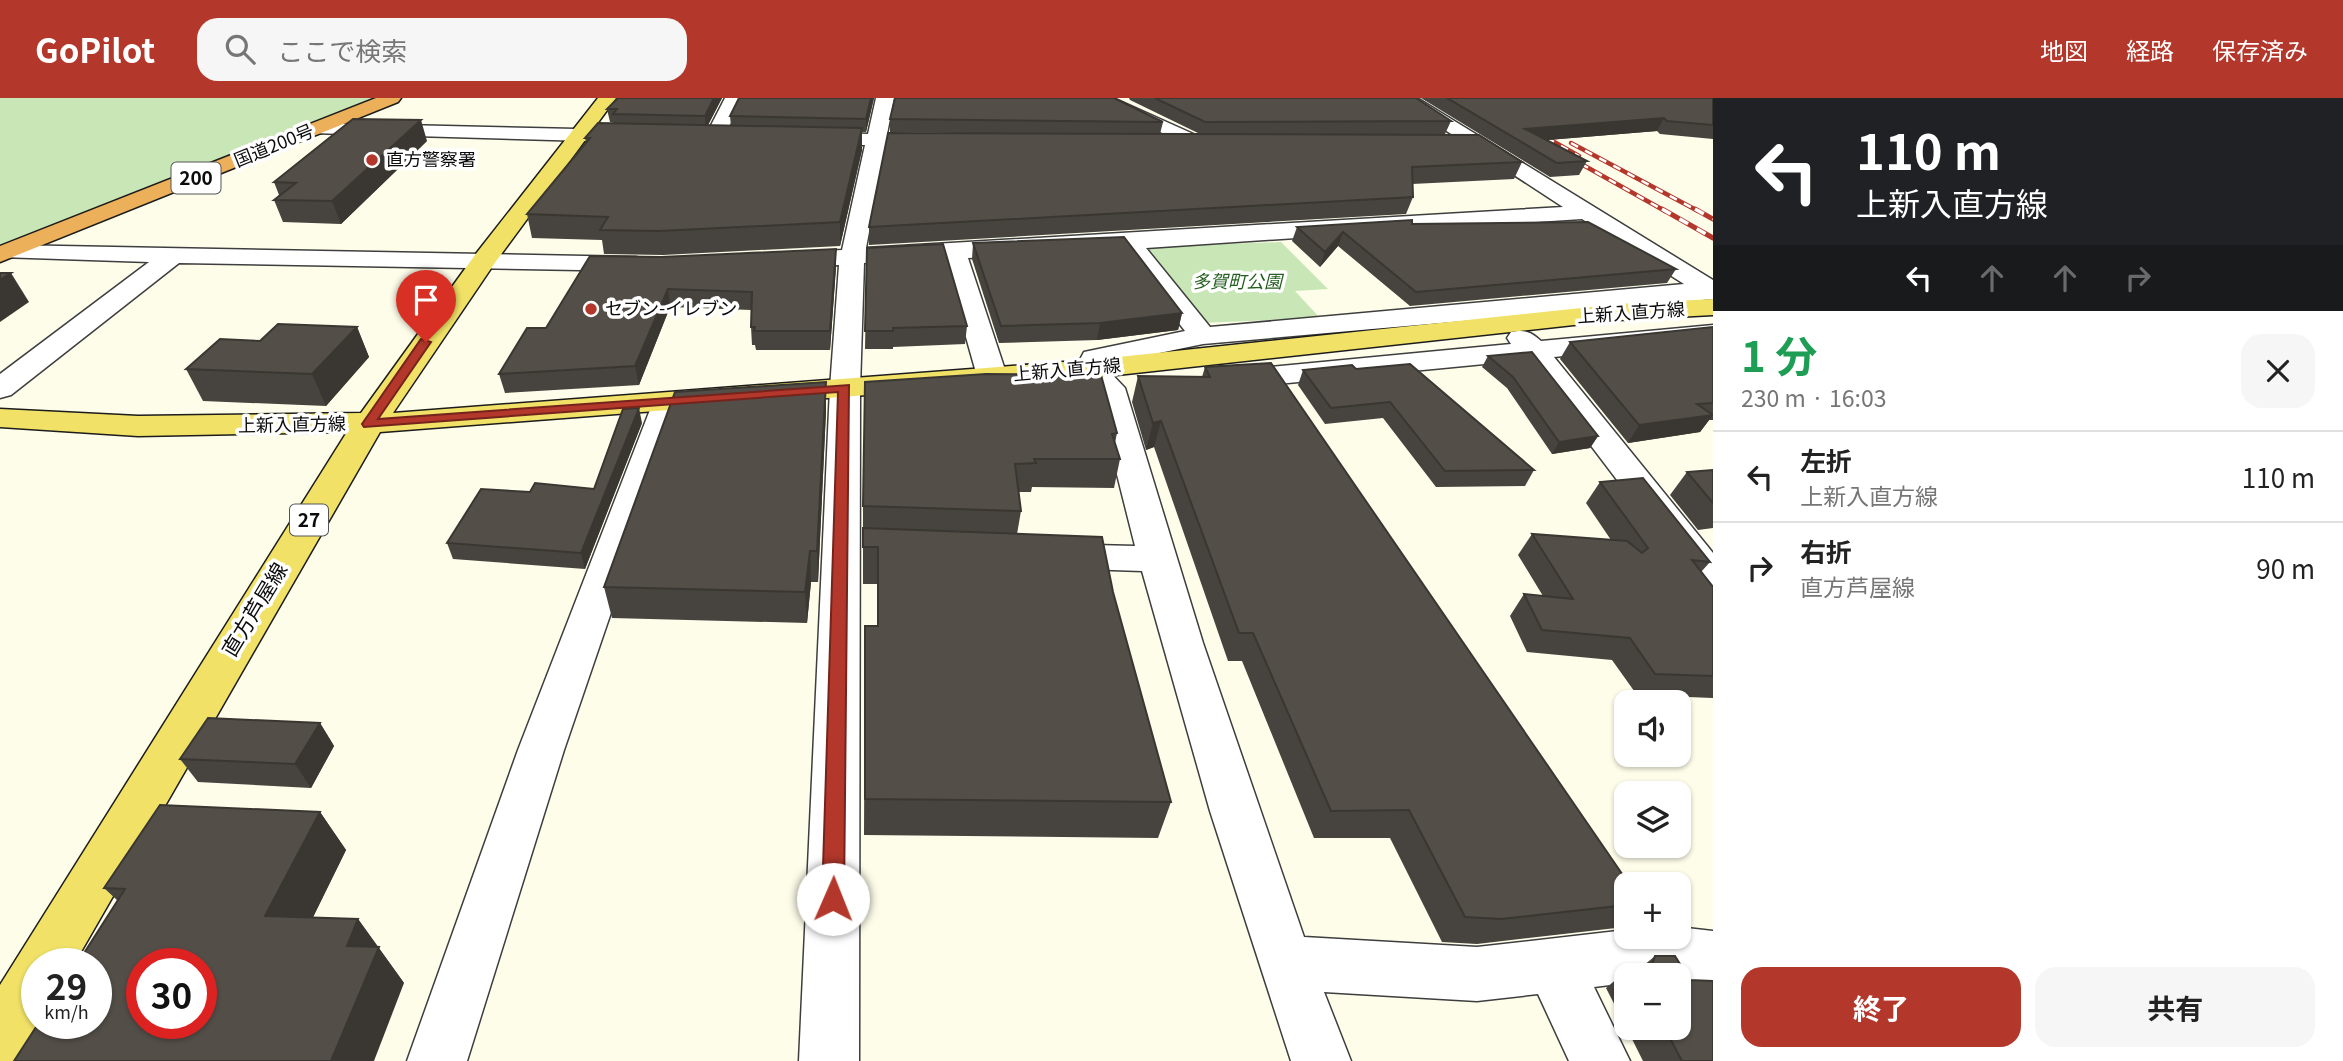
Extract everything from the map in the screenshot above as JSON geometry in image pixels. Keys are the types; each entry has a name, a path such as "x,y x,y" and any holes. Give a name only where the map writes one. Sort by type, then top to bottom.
{"highway":[{"name":"国道200号","path":"5,253 392,98"}],"main road":[{"name":"直方芦屋線","path":"54,948 368,424 484,260 607,98"},
{"name":"上新入直方線","path":"0,418 138,426 368,424 992,376 1100,379 1619,312 1712,296"},
{"path":"0,1040 21,1004"}],"street":[{"path":"734,98 708,137 742,138"},
{"path":"829,1061 855,550 845,388 852,258 885,98"},
{"path":"1405,98 1712,296"},
{"path":"1107,99 1209,145 1161,145"},
{"path":"317,129 647,136"},
{"path":"782,138 877,138 958,142"},
{"path":"1433,144 1474,143"},
{"path":"757,261 1129,242 1585,212"},
{"path":"1129,242 1203,336"},
{"path":"954,252 992,376"},
{"path":"5,253 663,265"},
{"path":"0,389 175,254"},
{"path":"1321,1061 1285,963 1094,358 1203,336 1493,310 1712,296"},
{"path":"1100,379 1273,376 1527,344 1713,333"},
{"path":"1527,344 1713,579"},
{"path":"1273,376 1296,410"},
{"path":"437,1061 541,750 668,402"},
{"path":"1019,555 1156,559"},
{"path":"1285,963 1476,974 1675,949"},
{"path":"1553,965 1600,1061"}],"green space":[{"path":"0,98 375,98 0,246"},
{"name":"多賀町公園","path":"1281,242 1328,289 1295,291 1320,318 1202,323 1145,247"}],"building":[{"path":"618,98 714,98 705,116 613,114 617,109 607,109"},
{"path":"739,98 871,98 866,119 730,116"},
{"path":"895,98 1114,98 1163,122 890,119"},
{"path":"1155,98 1416,98 1451,121 1205,122"},
{"path":"1447,98 1713,98 1713,125 1667,121 1664,118 1525,129 1587,161 1557,163"},
{"path":"353,119 421,120 332,201 274,200 296,183 274,182"},
{"path":"598,123 862,128 840,222 659,231 600,230 608,217 527,214 590,138 585,138"},
{"path":"888,133 1479,135 1522,162 1412,167 1413,197 869,227"},
{"path":"1412,220 1412,224 1588,222 1676,269 1416,292 1343,232 1325,252 1297,227"},
{"path":"1124,237 1182,313 1100,323 1001,326 973,243"},
{"path":"943,244 967,326 865,331 867,248"},
{"path":"836,249 830,331 754,331 755,327 751,327 752,292 668,289 635,366 499,374 527,328 546,328 590,256 661,257"},
{"path":"0,273 11,273 0,280"},
{"path":"278,324 357,327 312,374 186,369 220,339 260,341"},
{"path":"1713,327 1713,403 1697,404 1713,415 1639,425 1570,342"},
{"path":"1532,352 1598,436 1559,442 1513,377 1488,356"},
{"path":"1271,363 1621,872 1614,872 1614,906 1501,919 1465,917 1409,810 1331,811 1253,633 1239,633 1161,421 1153,423 1138,376 1210,377 1205,367"},
{"path":"1410,364 1534,470 1445,471 1390,402 1331,408 1303,370 1352,365 1356,369"},
{"path":"986,374 1101,375 1117,433 1112,434 1120,459 1034,459 1036,463 1015,464 1021,511 863,506 865,382"},
{"path":"826,382 817,551 810,551 805,592 604,587 675,392"},
{"path":"639,408 581,553 447,543 481,489 530,492 535,483 594,489 623,409"},
{"path":"1713,470 1713,503 1687,472"},
{"path":"1643,478 1710,562 1692,560 1713,587 1713,676 1655,674 1630,638 1542,630 1524,594 1573,599 1532,534 1627,541 1642,553 1648,548 1600,482"},
{"path":"863,528 1102,537 1113,592 1171,802 865,799 865,626 878,626 878,547 863,547"},
{"path":"208,718 320,723 295,764 180,759"},
{"path":"160,805 320,812 265,916 358,919 347,946 379,947 331,1061 14,1061 28,1039 112,1039 112,948 87,948 125,889 104,888"},
{"path":"1655,956 1675,956 1679,963 1653,963"},
{"path":"1691,980 1713,981 1713,1061 1682,1061 1671,1040 1691,1040"}],"railway":[{"path":"1533,130 1579,156"},
{"path":"1571,143 1698,211"},
{"path":"1567,156 1665,211"},
{"path":"1662,209 1713,238"},
{"path":"1695,209 1713,219"}],"place":[{"name":"直方警察署","path":"372,160"},
{"name":"セブン-イレブン","path":"591,309"}],"route":[{"path":"426,342 368,424 845,388 833,899"}]}
